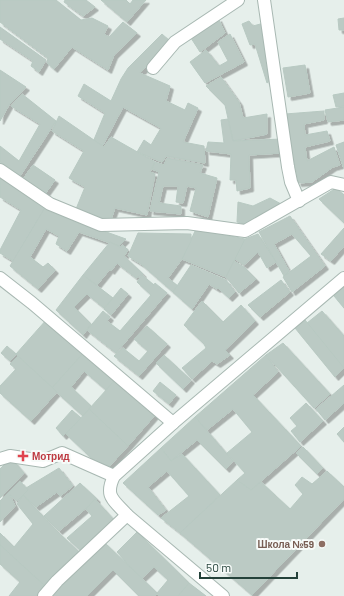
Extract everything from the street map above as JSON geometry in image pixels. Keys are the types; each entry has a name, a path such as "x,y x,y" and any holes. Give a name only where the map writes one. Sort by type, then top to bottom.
{"street":[{"path":"154,68 175,42 238,0"},
{"path":"264,0 288,167 291,182 299,201"},
{"path":"0,170 50,204 101,225 187,223 245,231 331,182 344,185"},
{"path":"0,278 173,423"},
{"path":"223,596 127,515 110,495 109,486 114,476 173,423 344,278"},
{"path":"0,459 10,456 43,461 62,453 114,476"},
{"path":"44,596 57,580 127,515"}],"building":[{"path":"0,0 56,0 81,20 92,18 108,26 104,34 109,37 123,22 137,33 114,55 108,70 72,47 54,69 47,63 48,58 0,22"},
{"path":"65,0 86,0 95,7 83,16 64,2"},
{"path":"101,0 126,0 130,4 133,0 146,0 127,22"},
{"path":"218,18 225,33 200,52 191,38"},
{"path":"344,18 344,30 339,30 338,19"},
{"path":"249,21 253,26 264,23 271,80 267,83 255,44 250,45 242,24"},
{"path":"0,27 46,60 39,72 31,66 33,61 0,39"},
{"path":"162,34 170,41 140,73 170,86 166,101 185,110 188,103 198,108 183,142 204,146 205,163 166,156 162,162 137,152 144,140 151,145 161,128 123,107 103,145 93,142 105,113 78,96 84,84 111,101 128,68"},
{"path":"230,34 244,62 205,83 190,62 206,50 219,66 228,61 218,42"},
{"path":"305,65 310,93 288,97 283,68"},
{"path":"0,70 26,87 9,105 0,121"},
{"path":"221,77 239,102 243,118 267,114 267,134 233,141 225,105 206,86"},
{"path":"344,93 344,106 336,107 333,95"},
{"path":"22,94 56,121 20,176 0,162 0,146 19,161 40,124 11,106"},
{"path":"344,107 344,120 328,122 325,110"},
{"path":"324,111 324,120 304,124 305,135 327,131 330,141 305,147 307,161 334,147 340,165 333,167 312,182 298,183 285,114"},
{"path":"59,116 104,147 111,137 155,162 150,172 155,174 147,215 115,208 110,222 76,209 85,187 69,178 84,151 52,131"},
{"path":"228,119 233,141 282,139 281,153 249,155 250,188 237,191 236,180 230,180 231,154 206,151 208,142 224,143 221,120"},
{"path":"344,142 344,169 336,145"},
{"path":"167,158 203,165 200,173 217,178 208,217 190,211 196,188 187,186 183,203 176,202 178,186 163,186 159,203 181,206 181,214 150,211 159,172 152,169 155,162 164,165"},
{"path":"33,165 55,180 45,194 23,179"},
{"path":"0,175 46,206 13,261 0,253 0,250 21,210 0,197"},
{"path":"336,188 344,195 344,223 319,199"},
{"path":"270,198 283,205 252,225 237,222 238,202 253,206"},
{"path":"46,206 84,224 126,239 119,246 79,232 67,251 56,244 59,236 46,229 30,257 43,267 48,263 55,270 38,289 10,266"},
{"path":"290,216 325,266 292,292 283,277 311,256 292,234 274,244 289,271 284,276 259,232"},
{"path":"344,228 344,246 331,261 321,254"},
{"path":"196,229 245,239 226,277 182,259"},
{"path":"138,233 191,234 191,241 182,259 168,278 178,286 173,292 141,264 128,256"},
{"path":"258,234 276,262 267,268 258,252 244,265 235,259 245,239"},
{"path":"110,242 120,247 123,245 128,250 124,256 143,274 136,278 117,263 97,285 83,275"},
{"path":"234,261 244,267 256,279 239,293 226,277"},
{"path":"191,265 226,280 235,292 229,298 218,288 217,289 209,284 192,309 173,292"},
{"path":"83,275 113,298 104,308 87,294 74,307 91,324 83,335 56,310"},
{"path":"142,275 167,293 116,353 87,330 103,311 110,317 107,321 120,331 151,295 137,282"},
{"path":"281,280 290,292 260,317 248,305"},
{"path":"344,287 344,308 334,296"},
{"path":"121,288 128,294 111,315 104,309"},
{"path":"202,301 223,322 241,305 255,321 225,350 230,355 217,364 212,361 192,379 182,368 206,348 204,344 184,325"},
{"path":"322,311 344,336 344,369 307,323"},
{"path":"47,319 85,351 52,388 16,354"},
{"path":"305,320 344,368 335,377 295,328"},
{"path":"147,326 167,344 139,376 114,356 123,348 139,361 148,351 134,339"},
{"path":"283,343 330,394 314,408 266,355"},
{"path":"7,346 16,354 10,361 1,353"},
{"path":"85,351 116,379 106,390 84,371 71,387 92,407 83,416 52,388"},
{"path":"164,355 191,380 183,389 156,363"},
{"path":"266,355 278,372 253,395 301,446 251,490 237,480 245,473 227,453 252,432 233,409 207,430 195,417"},
{"path":"18,356 57,392 31,421 0,393 0,386 16,369 10,364"},
{"path":"116,379 156,414 128,446 89,409"},
{"path":"160,382 176,395 169,404 153,391"},
{"path":"344,385 344,403 325,420 316,409"},
{"path":"306,403 323,421 300,442 291,431 297,426 290,418"},
{"path":"89,409 128,446 105,471 66,434"},
{"path":"72,410 81,418 63,436 56,428"},
{"path":"195,417 233,461 226,469 197,440 171,461 161,448"},
{"path":"344,427 344,442 337,434"},
{"path":"303,447 323,468 317,474 296,453"},
{"path":"161,448 171,461 182,454 220,495 180,533 161,518 189,496 167,471 148,487 166,510 158,515 123,483"},
{"path":"11,458 24,473 0,498 0,469"},
{"path":"59,468 73,486 60,496 57,492 36,507 23,495 28,490 26,488"},
{"path":"327,471 344,487 344,499 252,595 180,533 237,480 251,490 261,482 290,509 303,494 295,485 302,477 312,484"},
{"path":"20,481 28,490 17,501 10,495 15,506 0,522 0,501"},
{"path":"80,483 97,499 59,531 44,516"},
{"path":"23,495 79,552 45,586 0,545 0,533 14,547 33,524 17,504"},
{"path":"95,499 115,521 81,551 67,538 92,516 86,509"},
{"path":"137,532 189,583 178,596 159,596 157,593 168,580 154,567 141,579 117,552"},
{"path":"104,542 157,593 155,596 139,596 113,570 87,596 52,596"},
{"path":"0,545 45,586 37,596 9,596 20,582 0,564"},
{"path":"189,583 206,596 178,596"}],"place":[{"name":"Мотрид","path":"23,456"},
{"name":"Школа №59","path":"322,544"}]}
